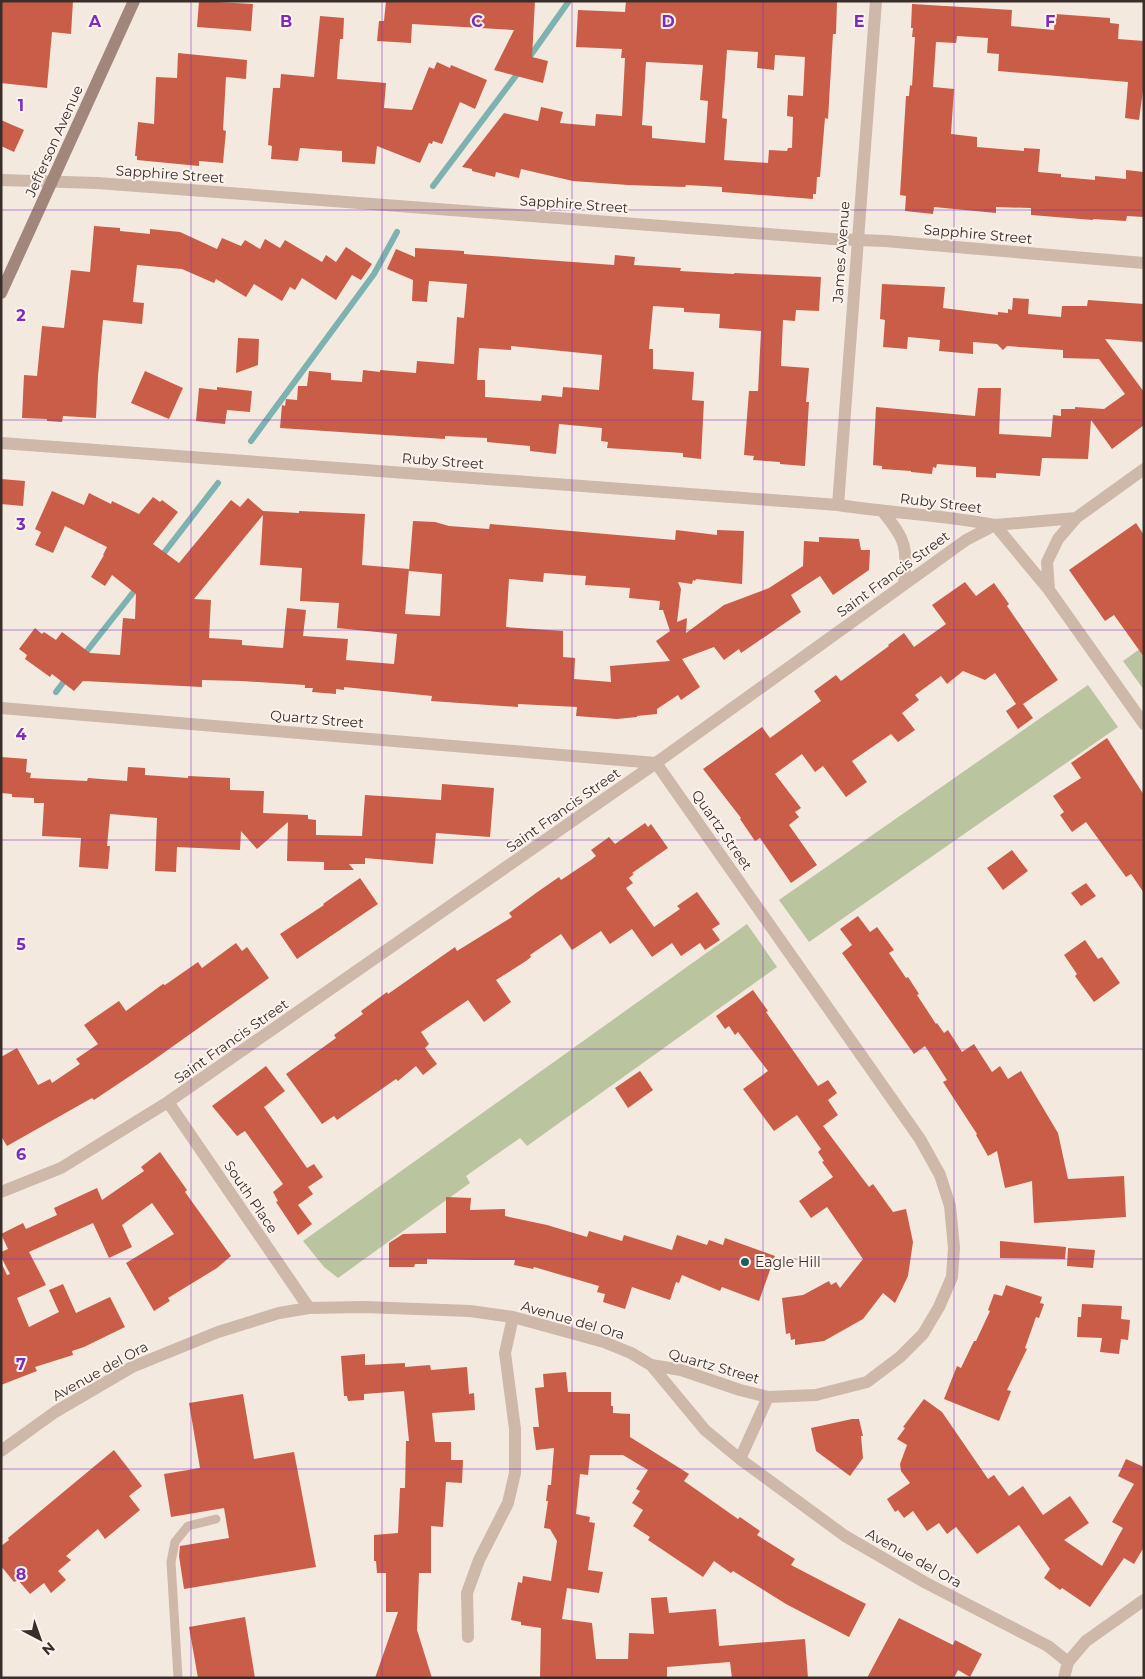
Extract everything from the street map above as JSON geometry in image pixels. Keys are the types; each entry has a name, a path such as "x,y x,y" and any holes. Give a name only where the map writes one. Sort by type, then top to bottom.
{"main road":[{"name":"Jefferson Avenue","path":"1,293 134,1"}],"street":[{"name":"James Avenue","path":"838,505 876,1"},
{"name":"Sapphire Street","path":"1,180 52,181 1144,263"},
{"name":"Ruby Street","path":"1,443 838,505 883,512 958,518 995,525"},
{"path":"1049,590 1047,562 1058,539 1076,518 1144,469"},
{"name":"Ruby Street","path":"883,512 904,542 906,560 904,584"},
{"name":"Saint Francis Street","path":"1,1192 61,1168 168,1102 656,763 966,540 995,525 1076,518"},
{"path":"995,525 1049,590 1144,724"},
{"name":"Quartz Street","path":"1,708 656,763 920,1139 940,1175 950,1206 954,1248 952,1276 940,1307 923,1334 900,1357 867,1382 816,1395 768,1397 740,1390 681,1370 651,1365"},
{"name":"South Place","path":"168,1102 309,1308"},
{"name":"Avenue del Ora","path":"1,1451 54,1412 132,1367 218,1332 279,1314 309,1308 364,1308 470,1310 513,1317 604,1342 631,1353 651,1365 705,1430 740,1459 845,1536 926,1583 1048,1646 1068,1662"},
{"path":"468,1637 467,1593 479,1560 508,1503 515,1473 515,1429 505,1353 513,1317"},
{"name":"Quartz Street","path":"740,1459 768,1397"},
{"path":"1064,1678 1068,1662 1086,1641 1144,1600"}],"lane":[{"path":"178,1678 171,1562 175,1542 188,1526 216,1519"}],"green space":[{"path":"1144,646 1144,690 1123,661"},
{"path":"1088,685 1118,727 809,942 779,900"},
{"path":"747,924 777,967 527,1146 520,1138 466,1176 470,1183 338,1278 324,1267 303,1241"}],"building":[{"path":"1,1 73,1 71,34 52,32 47,88 1,83"},
{"path":"199,1 253,4 251,31 197,27"},
{"path":"386,1 535,1 532,57 548,61 543,83 494,70 514,30 412,24 411,43 377,41 379,21 384,21"},
{"path":"626,1 837,1 836,34 833,34 828,119 825,118 820,177 817,177 816,194 813,194 813,199 722,192 722,187 628,185 573,181 521,169 519,178 496,172 495,177 462,167 504,113 538,121 541,107 563,112 560,123 595,126 596,114 622,116 625,58 621,58 622,49 576,47 578,10 625,12","holes":["727,50 758,52 757,68 774,70 775,55 805,57 803,96 788,95 787,116 793,117 792,148 788,148 787,151 769,150 768,163 724,160 727,119 722,118","646,62 703,65 700,100 708,101 705,143 652,138 652,126 642,125"]},
{"path":"912,4 1012,10 1011,26 1054,30 1055,14 1110,18 1110,23 1119,24 1118,39 1144,41 1144,83 1139,120 1125,118 1128,82 998,71 999,54 987,53 988,38 957,36 956,43 936,42 933,87 954,89 951,134 977,137 977,147 1024,151 1024,148 1040,149 1038,172 1061,174 1061,177 1095,180 1095,176 1126,179 1126,170 1144,172 1144,217 1127,216 1126,221 1093,220 1031,215 1031,208 996,207 996,213 934,207 933,214 905,211 906,196 900,195 906,96 909,96 910,85 912,86 915,37 912,37 913,28 911,28"},
{"path":"320,16 344,18 343,39 340,39 337,79 386,83 384,108 412,110 429,67 434,69 437,62 450,68 451,65 487,80 475,109 460,102 442,144 433,141 432,144 429,143 420,163 377,146 375,164 342,162 342,151 300,148 298,161 271,159 272,146 268,145 273,88 280,88 281,74 314,77"},
{"path":"178,53 247,60 246,79 226,77 223,130 226,131 223,163 199,161 199,166 137,160 137,156 135,156 138,122 154,124 156,77 177,78"},
{"path":"1,120 24,130 14,152 1,146"},
{"path":"94,226 120,228 120,231 150,234 150,229 180,232 217,249 222,238 241,246 245,240 260,249 265,239 280,248 285,240 322,262 326,255 336,262 346,247 372,264 361,280 352,275 336,300 302,278 295,290 290,287 282,301 254,284 246,297 216,279 214,283 182,269 137,265 133,302 144,303 142,324 103,320 96,418 63,416 62,422 22,418 24,375 37,376 42,326 64,328 71,270 90,272"},
{"path":"415,248 464,251 464,254 614,265 615,255 635,257 634,265 681,268 680,271 821,277 819,311 796,310 795,321 783,320 781,366 809,368 806,402 809,402 805,466 753,460 754,456 744,455 749,391 758,391 761,331 719,328 720,314 684,312 684,308 653,306 649,349 653,349 653,369 694,372 692,400 704,401 701,459 683,457 683,453 607,448 608,442 601,441 602,428 559,424 556,454 530,451 530,446 487,442 487,438 445,436 445,439 280,428 282,405 285,406 286,399 297,400 298,386 307,386 309,371 331,373 331,380 362,382 363,370 416,373 417,361 454,364 457,317 464,318 467,284 429,281 427,302 412,301 413,280 387,269 396,249 415,257","holes":["511,346 602,355 599,390 563,387 562,397 542,395 541,401 485,397 485,380 477,380 479,348 511,350"]},
{"path":"882,284 945,287 943,308 998,315 998,312 1008,313 1008,309 1012,310 1013,298 1029,299 1028,314 1061,317 1062,306 1087,306 1088,300 1144,304 1144,342 1105,339 1144,392 1144,425 1112,449 1091,420 1088,459 1042,458 1040,476 996,473 996,478 976,477 976,467 937,464 936,468 933,467 932,474 882,469 882,466 873,465 876,407 975,416 978,388 1001,388 999,434 1051,437 1053,415 1061,416 1061,409 1075,409 1075,407 1104,409 1125,394 1099,359 1063,358 1063,350 1007,346 1003,350 997,344 973,342 973,354 939,351 940,340 908,337 907,349 883,347 885,320 880,319"},
{"path":"238,338 259,339 258,365 236,373"},
{"path":"145,371 183,388 169,419 131,403"},
{"path":"217,387 252,391 250,412 227,410 225,424 196,421 199,388 217,390"},
{"path":"1,479 25,481 23,506 1,504"},
{"path":"52,491 84,505 89,493 111,504 112,501 139,514 153,497 160,502 162,500 178,512 153,544 179,563 231,500 240,507 248,498 263,511 365,514 362,565 409,569 405,614 440,616 442,574 409,571 413,521 489,529 490,524 675,540 676,530 717,535 717,530 744,531 742,584 696,579 695,581 693,580 692,584 678,582 681,589 677,622 687,618 686,633 724,605 769,588 803,566 804,541 819,542 819,537 859,539 861,550 870,550 869,570 833,595 820,576 791,595 801,612 741,653 739,649 724,660 714,647 682,659 700,687 681,700 678,695 657,709 657,714 617,719 576,716 577,707 518,704 518,707 431,701 432,696 344,687 344,690 336,689 336,694 312,692 313,688 305,688 305,685 242,681 202,680 202,687 83,681 74,691 52,674 50,677 25,659 27,655 19,649 35,628 42,634 44,632 56,640 62,632 90,653 120,655 123,618 135,619 136,594 112,575 105,586 91,577 107,547 65,526 53,553 35,545 41,532 35,529","holes":["263,515 260,565 302,568 300,601 339,603 337,628 397,634 394,664 346,660 348,639 303,636 306,610 287,608 283,648 242,645 242,640 209,638 211,600 194,599","544,573 586,576 585,585 630,588 629,598 660,601 659,610 663,610 670,631 656,641 670,661 610,666 611,682 574,679 575,658 563,657 563,631 506,627 509,579 543,582"]},
{"path":"1136,523 1144,535 1144,657 1114,615 1105,621 1069,570"},
{"path":"965,582 976,596 994,583 1009,604 1007,606 1058,680 1023,704 1033,718 1018,729 1006,711 1016,704 995,673 985,680 963,671 947,684 941,676 915,695 919,700 902,713 915,730 898,742 891,734 852,761 867,782 846,797 823,766 815,772 802,754 775,774 801,808 795,812 799,817 789,825 817,865 791,883 760,838 755,841 741,818 703,769 762,727 770,738 821,701 814,691 836,675 841,681 904,633 914,647 946,624 932,605"},
{"path":"1107,738 1144,795 1144,893 1131,874 1126,877 1086,822 1072,832 1060,815 1064,812 1053,796 1081,778 1071,763"},
{"path":"1,757 27,759 26,772 31,773 30,778 87,781 88,778 127,781 128,767 145,768 145,775 230,778 230,790 264,791 263,813 308,815 308,819 316,820 316,835 362,836 365,795 441,800 442,784 494,788 490,837 436,833 433,864 365,858 365,864 349,864 354,870 324,870 324,862 287,861 288,822 257,849 241,831 240,850 177,847 176,872 155,871 157,818 110,814 107,846 110,846 108,869 79,867 81,838 42,836 44,803 34,803 34,798 12,797 12,794 1,793"},
{"path":"645,823 648,827 651,824 668,848 632,873 634,874 629,878 633,883 626,888 654,927 680,909 677,906 697,892 720,924 712,929 720,940 705,950 700,943 681,956 672,943 652,957 632,929 610,944 601,931 572,950 561,934 530,955 531,957 526,961 496,980 511,1002 484,1022 468,1000 421,1032 429,1044 425,1048 437,1064 423,1075 416,1066 398,1081 396,1079 337,1120 334,1116 322,1124 286,1074 336,1038 334,1035 363,1014 361,1011 387,992 388,994 455,947 457,951 512,917 509,913 536,893 559,877 561,880 596,856 591,850 609,837 615,844"},
{"path":"1012,850 1028,871 1003,890 987,868"},
{"path":"360,878 378,904 297,959 280,934"},
{"path":"1086,883 1096,896 1081,906 1071,893"},
{"path":"858,916 870,932 877,927 894,950 889,953 906,978 908,977 936,1024 944,1033 948,1030 962,1052 974,1044 992,1072 1000,1066 1008,1079 1021,1071 1058,1133 1068,1179 1124,1176 1126,1217 1034,1223 1032,1181 1005,1188 997,1151 988,1156 977,1134 943,1082 947,1080 925,1046 914,1054 842,953 852,945 840,929"},
{"path":"1085,940 1098,959 1102,957 1120,983 1094,1002 1075,976 1077,974 1064,955"},
{"path":"236,943 242,951 247,947 269,978 94,1100 92,1098 7,1146 1,1136 1,1057 17,1048 38,1085 50,1079 52,1083 80,1064 76,1059 98,1044 84,1025 119,1001 126,1011 163,984 165,985 198,962 202,968"},
{"path":"753,990 768,1011 766,1012 818,1086 828,1080 837,1093 828,1100 838,1115 823,1126 869,1187 873,1184 893,1212 906,1209 913,1242 908,1276 895,1303 883,1293 863,1319 824,1341 795,1345 795,1339 791,1340 790,1333 786,1334 782,1298 803,1295 829,1281 831,1285 836,1282 840,1288 863,1259 827,1207 811,1218 799,1201 833,1177 822,1162 824,1161 818,1152 821,1149 797,1115 774,1131 743,1089 768,1071 738,1032 735,1035 729,1026 725,1029 716,1016"},
{"path":"266,1066 285,1091 264,1107 307,1168 314,1164 323,1177 308,1187 313,1194 298,1205 312,1224 298,1235 276,1202 278,1201 273,1192 283,1184 245,1131 237,1136 212,1106"},
{"path":"640,1071 653,1090 628,1108 615,1088"},
{"path":"160,1152 187,1190 185,1192 231,1256 217,1268 168,1298 170,1301 154,1311 126,1263 174,1234 152,1203 122,1225 132,1247 109,1258 93,1223 29,1252 46,1285 17,1298 29,1327 59,1312 49,1290 63,1284 76,1313 110,1297 125,1327 72,1351 73,1355 35,1367 37,1371 1,1385 1,1262 7,1275 10,1274 1,1257 1,1252 8,1249 1,1234 23,1223 26,1229 57,1215 54,1208 97,1188 102,1200 144,1171 141,1167"},
{"path":"446,1197 471,1198 470,1210 505,1209 505,1216 547,1225 587,1237 589,1231 622,1241 624,1235 672,1250 677,1235 707,1245 709,1240 723,1245 725,1238 775,1256 759,1301 722,1287 720,1291 682,1275 679,1283 676,1282 670,1300 632,1287 625,1309 603,1302 605,1294 597,1292 599,1286 534,1267 533,1269 514,1265 515,1260 427,1259 427,1264 415,1264 414,1267 389,1267 389,1243 403,1234 446,1233"},
{"path":"1000,1241 1066,1247 1065,1259 1000,1258"},
{"path":"1068,1248 1095,1250 1093,1268 1067,1266"},
{"path":"1006,1285 1042,1297 1040,1303 1044,1304 1039,1318 1036,1317 1025,1348 1027,1349 1007,1390 1011,1391 999,1421 944,1399 957,1366 961,1368 974,1341 976,1341 990,1311 988,1310 994,1294 1002,1296"},
{"path":"1082,1304 1122,1306 1121,1319 1130,1320 1128,1340 1121,1339 1119,1354 1100,1352 1102,1338 1077,1337 1078,1317 1081,1317"},
{"path":"365,1354 365,1365 405,1363 405,1367 430,1365 431,1370 467,1367 469,1394 474,1393 475,1410 432,1413 435,1442 451,1442 451,1460 463,1460 462,1483 446,1482 443,1527 431,1526 431,1573 419,1573 417,1630 432,1678 375,1678 398,1612 386,1612 386,1573 377,1573 376,1561 374,1561 374,1535 398,1533 400,1488 405,1488 406,1441 409,1441 404,1391 364,1394 364,1400 348,1401 347,1396 344,1396 341,1356"},
{"path":"566,1372 568,1392 611,1392 613,1413 630,1414 630,1437 689,1474 684,1481 738,1519 740,1517 760,1531 757,1535 795,1559 791,1565 866,1604 849,1637 786,1604 733,1571 731,1573 714,1561 703,1577 648,1540 650,1537 633,1526 643,1510 632,1503 640,1491 636,1489 648,1470 623,1455 590,1455 588,1475 580,1474 576,1514 590,1517 589,1522 595,1523 588,1570 603,1572 599,1593 567,1588 562,1619 592,1623 596,1659 628,1659 629,1633 654,1634 651,1598 667,1597 669,1613 716,1609 719,1646 805,1639 808,1678 732,1678 730,1662 667,1667 667,1678 540,1678 541,1628 521,1625 521,1622 511,1620 518,1582 522,1583 523,1576 551,1581 557,1541 550,1529 544,1528 548,1485 551,1485 554,1448 536,1450 533,1427 539,1427 535,1388 544,1387 543,1374"},
{"path":"243,1394 254,1459 294,1452 316,1567 184,1589 179,1556 180,1546 229,1538 224,1508 171,1517 164,1474 200,1468 189,1403"},
{"path":"924,1399 942,1412 988,1479 994,1475 1009,1496 1023,1486 1043,1515 1070,1496 1089,1523 1064,1540 1102,1566 1123,1528 1112,1522 1134,1484 1118,1476 1126,1459 1144,1467 1144,1547 1134,1564 1124,1558 1090,1607 1062,1588 1060,1590 1044,1578 1050,1569 1019,1525 977,1554 956,1527 947,1534 939,1523 927,1531 913,1511 904,1518 898,1510 895,1512 887,1499 910,1483 901,1471 900,1464 907,1445 897,1439 905,1428 903,1427"},
{"path":"859,1419 863,1436 861,1436 863,1458 850,1476 816,1451 811,1428"},
{"path":"114,1450 142,1486 129,1496 140,1510 105,1539 98,1529 66,1556 71,1560 58,1571 66,1580 51,1593 44,1583 30,1594 18,1580 14,1582 1,1566 1,1546 9,1540 8,1538"},
{"path":"245,1617 255,1678 198,1678 189,1627"},
{"path":"899,1618 953,1645 955,1640 982,1654 970,1677 958,1670 954,1678 867,1678"}],"waterway":[{"path":"528,59 569,1"},
{"path":"433,186 521,69"},
{"path":"251,441 374,274 397,232"},
{"path":"160,558 218,483"},
{"path":"83,656 139,585"},
{"path":"56,692 68,676"}],"place":[{"name":"Eagle Hill","path":"745,1262"}]}
